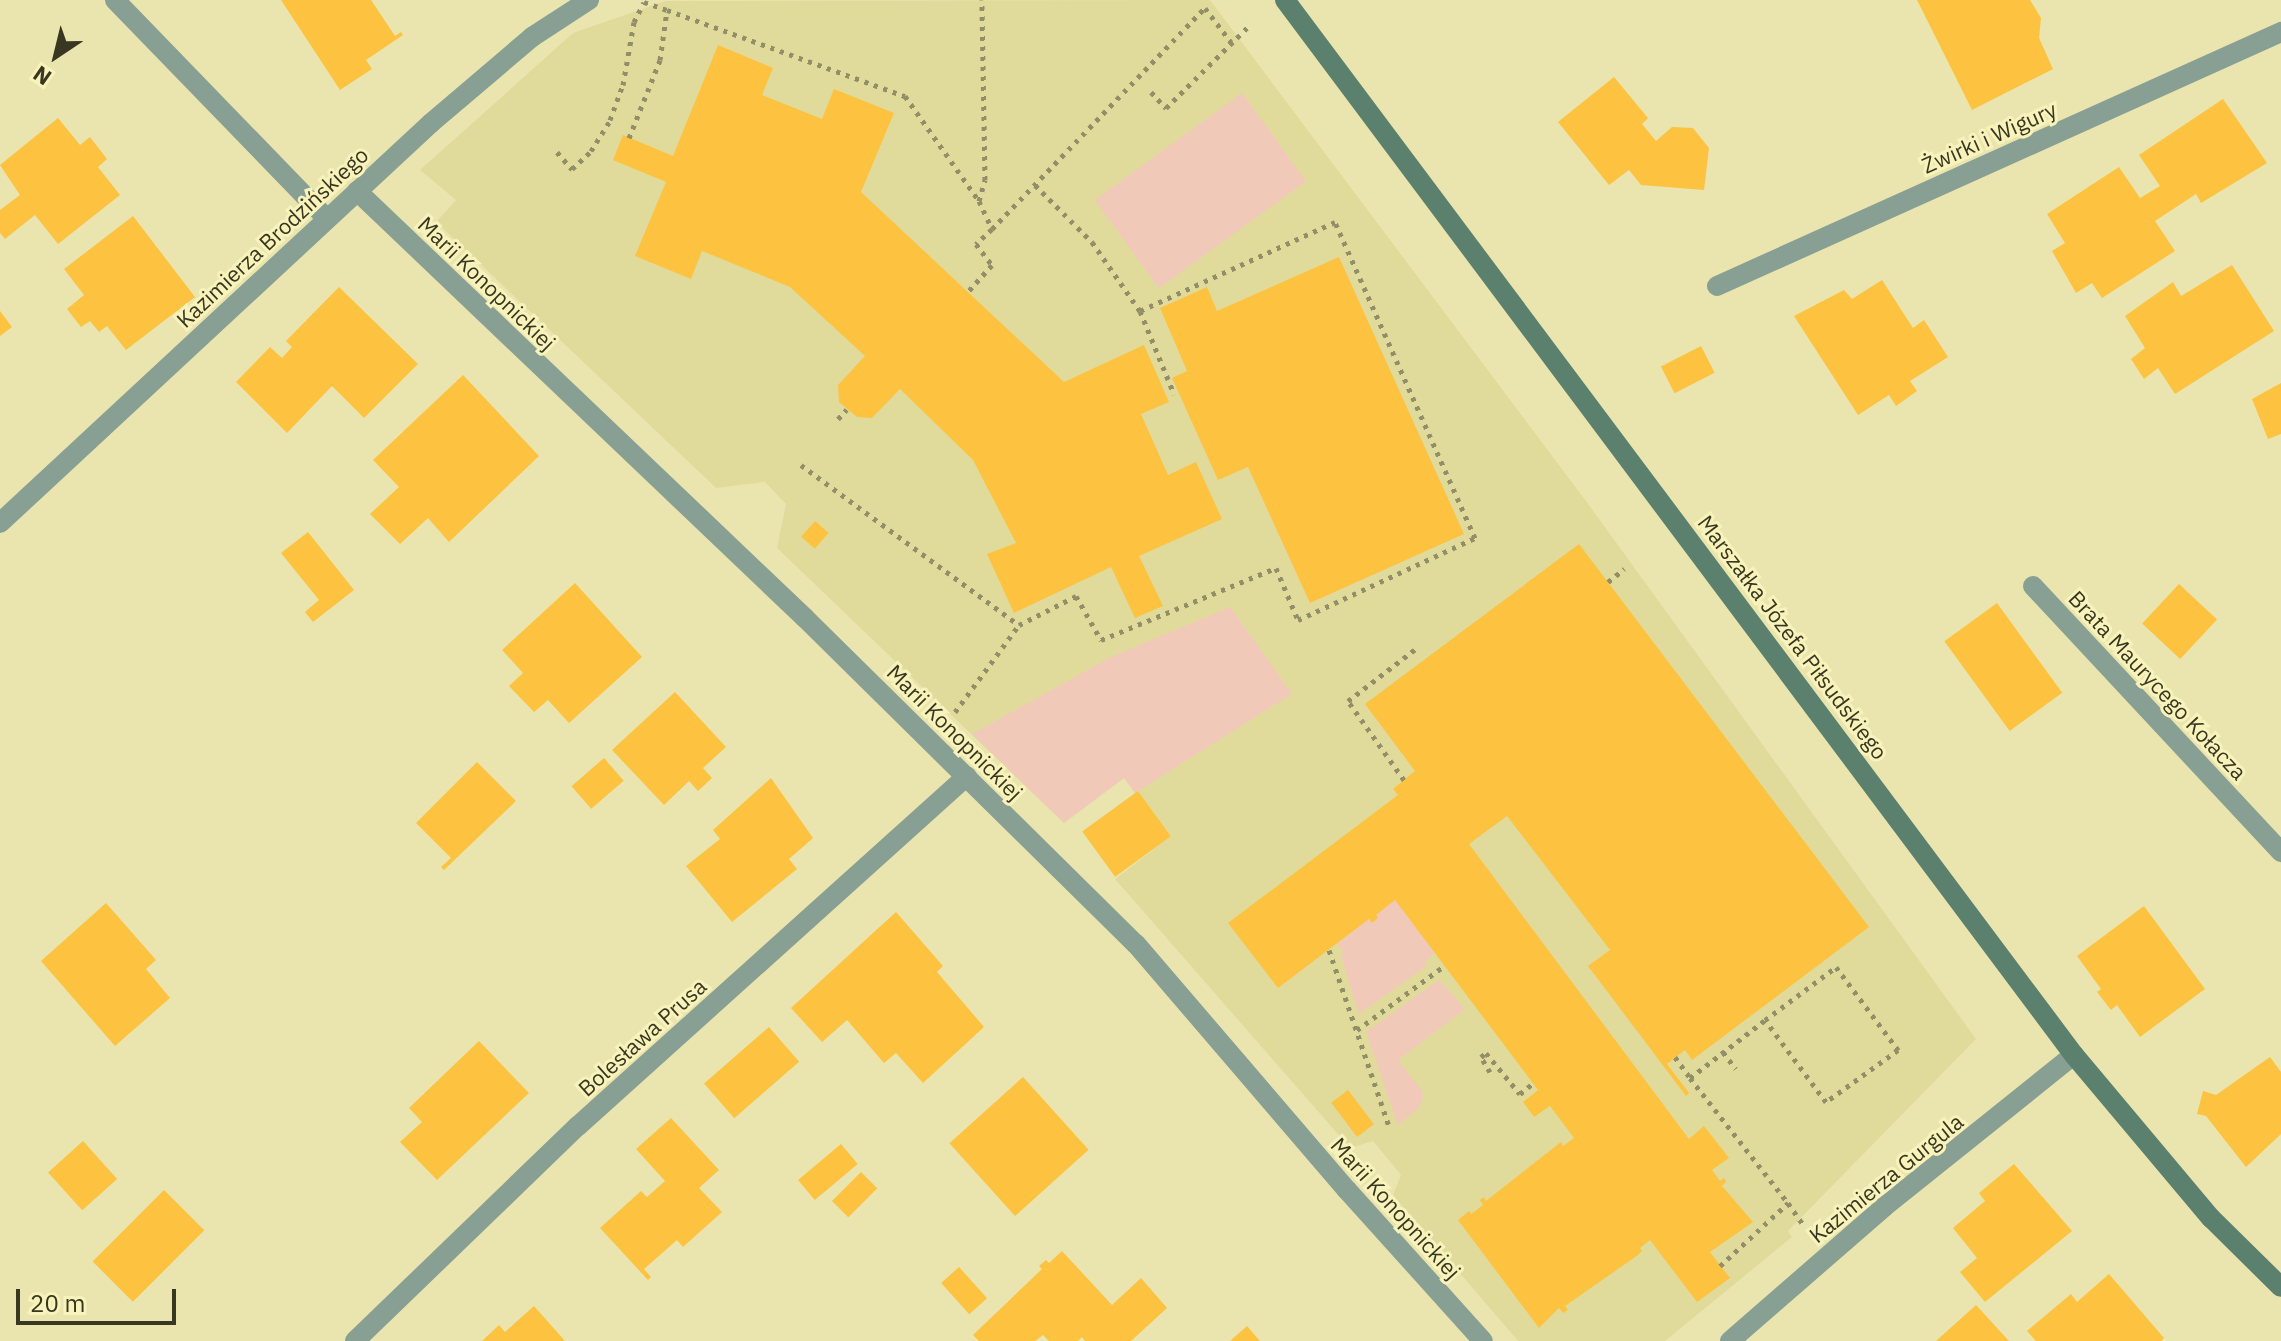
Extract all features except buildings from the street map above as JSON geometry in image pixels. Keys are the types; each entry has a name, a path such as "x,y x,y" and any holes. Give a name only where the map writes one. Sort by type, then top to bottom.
{"main road":[{"name":"Marszałka Józefa Piłsudskiego","path":"1285,0 2074,1055 2211,1218 2281,1287"}],"street":[{"path":"115,0 326,218"},
{"name":"Kazimierza Brodzińskiego","path":"0,523 326,218 532,37 589,0"},
{"name":"Żwirki i Wigury","path":"1717,286 2281,32"},
{"name":"Marii Konopnickiej","path":"357,191 967,776 1136,944 1347,1190 1483,1341"},
{"name":"Brata Maurycego Kołacza","path":"2033,586 2281,852"},
{"name":"Bolesława Prusa","path":"355,1341 578,1126 967,776"},
{"name":"Kazimierza Gurgula","path":"1730,1341 1884,1207 2074,1055"}],"path":[{"path":"979,201 985,180 982,0"},
{"path":"557,152 572,169 591,151 610,120 623,85 634,22 644,2 905,96 979,201 992,229"},
{"path":"968,292 992,265 976,244 1205,8 1231,42"},
{"path":"629,138 660,60 667,10"},
{"path":"1151,92 1166,108 1250,25"},
{"path":"1035,185 1092,242 1140,311 1174,394"},
{"path":"947,722 1019,625 1076,596 1101,640 1276,568 1298,620 1475,538 1335,222 1140,311"},
{"path":"838,419 847,409"},
{"path":"801,465 1019,625"},
{"path":"1608,582 1624,569"},
{"path":"1404,780 1348,701 1418,647"},
{"path":"1329,950 1390,1129"},
{"path":"1357,1030 1444,966"},
{"path":"1690,1078 1765,1020 1836,967 1898,1050 1826,1102 1765,1020"},
{"path":"1723,1052 1736,1069"},
{"path":"1490,1072 1481,1057 1486,1053 1520,1094 1533,1083"},
{"path":"1675,1057 1812,1238"},
{"path":"1720,1266 1788,1203"}],"shaded area":[{"path":"1210,0 1586,501 1976,1039 1788,1231 1792,1237 1665,1341 1518,1341 1393,1195 1401,1175 1373,1141 1350,1148 1115,879 1171,836 1138,791 1135,793 1124,778 1064,823 777,548 786,504 765,482 716,488 436,222 456,200 420,170 573,33 665,1"},
{"path":"1242,93 1306,181 1159,288 1095,200"},
{"path":"1230,607 1292,694 1135,793 1124,778 1064,823 972,734 1111,657"},
{"path":"1395,900 1435,953 1424,962 1428,965 1359,1014 1341,956 1344,952 1337,944 1369,919 1372,922"},
{"path":"1439,980 1465,1009 1398,1060 1423,1096 1418,1109 1398,1125 1366,1032"}]}
